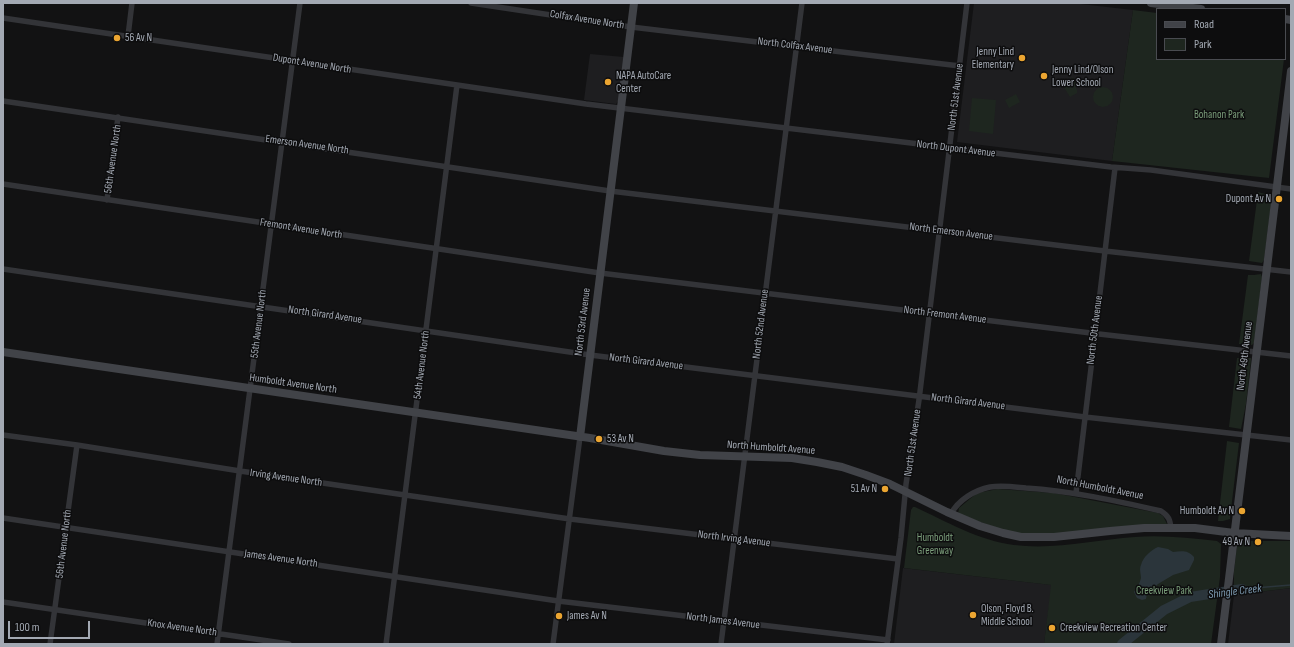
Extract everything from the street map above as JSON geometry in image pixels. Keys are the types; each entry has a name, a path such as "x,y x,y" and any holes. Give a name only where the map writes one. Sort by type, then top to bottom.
{"street":[{"path":"128,36 132,3"},
{"name":"55th Avenue North","path":"217,644 300,3"},
{"name":"Colfax Avenue North","path":"471,3 631,27"},
{"name":"North 53rd Avenue","path":"552,644 570,519 634,3"},
{"name":"North 52nd Avenue","path":"721,644 802,3"},
{"name":"North 51st Avenue","path":"887,642 967,3"},
{"path":"1151,3 1193,8"},
{"name":"Dupont Avenue North","path":"3,18 457,86 620,108"},
{"name":"North Colfax Avenue","path":"631,27 960,66"},
{"name":"North 49th Avenue","path":"1221,644 1276,188 1289,103 1291,71"},
{"name":"54th Avenue North","path":"386,644 457,86"},
{"name":"Emerson Avenue North","path":"3,101 610,190"},
{"name":"North Dupont Avenue","path":"620,108 1115,168 1150,170 1291,189"},
{"name":"56th Avenue North","path":"107,200 118,117"},
{"name":"North 50th Avenue","path":"1076,493 1115,168"},
{"name":"Fremont Avenue North","path":"3,184 600,273"},
{"name":"North Emerson Avenue","path":"610,190 1105,251 1291,272"},
{"name":"North Girard Avenue","path":"3,268 590,355 1085,417 1291,440"},
{"name":"North Fremont Avenue","path":"600,273 1095,334 1291,356"},
{"name":"Humboldt Avenue North","path":"3,352 580,437"},
{"name":"Irving Avenue North","path":"3,435 77,445 405,496 570,519"},
{"name":"North Humboldt Avenue","path":"580,437 664,451 700,455 792,458 842,467 884,482 980,526 1003,533 1027,537 1054,538 1110,531 1171,528 1195,528 1234,533 1291,536"},
{"name":"56th Avenue North","path":"50,644 77,445"},
{"name":"North Humboldt Avenue","path":"951,514 954,507 977,491 990,487 1001,486 1076,493 1162,511 1168,515 1171,528"},
{"name":"James Avenue North","path":"3,518 66,526 558,601"},
{"name":"North Irving Avenue","path":"570,519 898,559"},
{"name":"North James Avenue","path":"558,601 887,642"},
{"name":"Knox Avenue North","path":"3,602 289,644"}],"shaded area":[{"name":"Jenny Lind/Olson Lower School","path":"974,3 1072,3 1133,10 1112,161 957,142"},
{"path":"590,54 624,57 619,100 616,104 584,100"},
{"path":"1158,547 1168,549 1173,552 1187,552 1194,557 1194,560 1189,570 1173,575 1158,584 1147,594 1146,599 1142,600 1137,598 1134,592 1141,580 1140,567 1145,557"},
{"name":"Olson, Floyd B. Middle School","path":"903,568 1052,585 1044,644 894,644"},
{"path":"1291,588 1291,644 1228,644 1234,595"}],"green space":[{"name":"Bohanon Park","path":"1133,10 1156,13 1156,60 1284,60 1269,178 1112,161"},
{"path":"1073,77 1077,84 1075,86 1077,93 1070,97 1062,84"},
{"path":"1103,87 1110,90 1113,97 1110,104 1103,107 1096,104 1093,97 1096,90"},
{"path":"1016,94 1020,102 1009,108 1005,100"},
{"path":"972,98 996,100 993,134 969,131"},
{"path":"1258,192 1272,196 1264,260 1262,263 1249,261"},
{"path":"1261,274 1262,277 1254,343 1252,345 1239,344 1248,275"},
{"path":"1237,358 1251,358 1246,404 1241,429 1229,427"},
{"path":"1227,441 1239,443 1230,519 1218,521"},
{"name":"Humboldt Greenway","path":"998,489 1054,493 1158,513 1163,516 1167,524 1052,535 1024,534 1005,531 958,514 959,508 977,493"},
{"name":"Creekview Park","path":"913,507 976,535 1001,543 1014,545 1059,545 1145,536 1217,541 1221,544 1220,577 1211,644 1044,644 1051,585 904,568 911,510"},
{"path":"1243,541 1291,541 1291,588 1234,595 1234,571 1237,546"}],"waterway":[{"name":"Shingle Creek","path":"1242,589 1291,585"},
{"name":"Shingle Creek","path":"1122,644 1164,610 1190,597 1242,589"}],"place":[{"name":"56 Av N","path":"117,38"},
{"name":"Jenny Lind Elementary","path":"1022,58"},
{"name":"Jenny Lind/Olson Lower School","path":"1044,76"},
{"name":"NAPA AutoCare Center","path":"608,82"},
{"name":"Dupont Av N","path":"1279,199"},
{"name":"53 Av N","path":"599,439"},
{"name":"51 Av N","path":"885,489"},
{"name":"Humboldt Av N","path":"1242,511"},
{"name":"49 Av N","path":"1258,542"},
{"name":"Olson, Floyd B. Middle School","path":"973,615"},
{"name":"James Av N","path":"559,616"},
{"name":"Creekview Recreation Center","path":"1052,628"}]}
